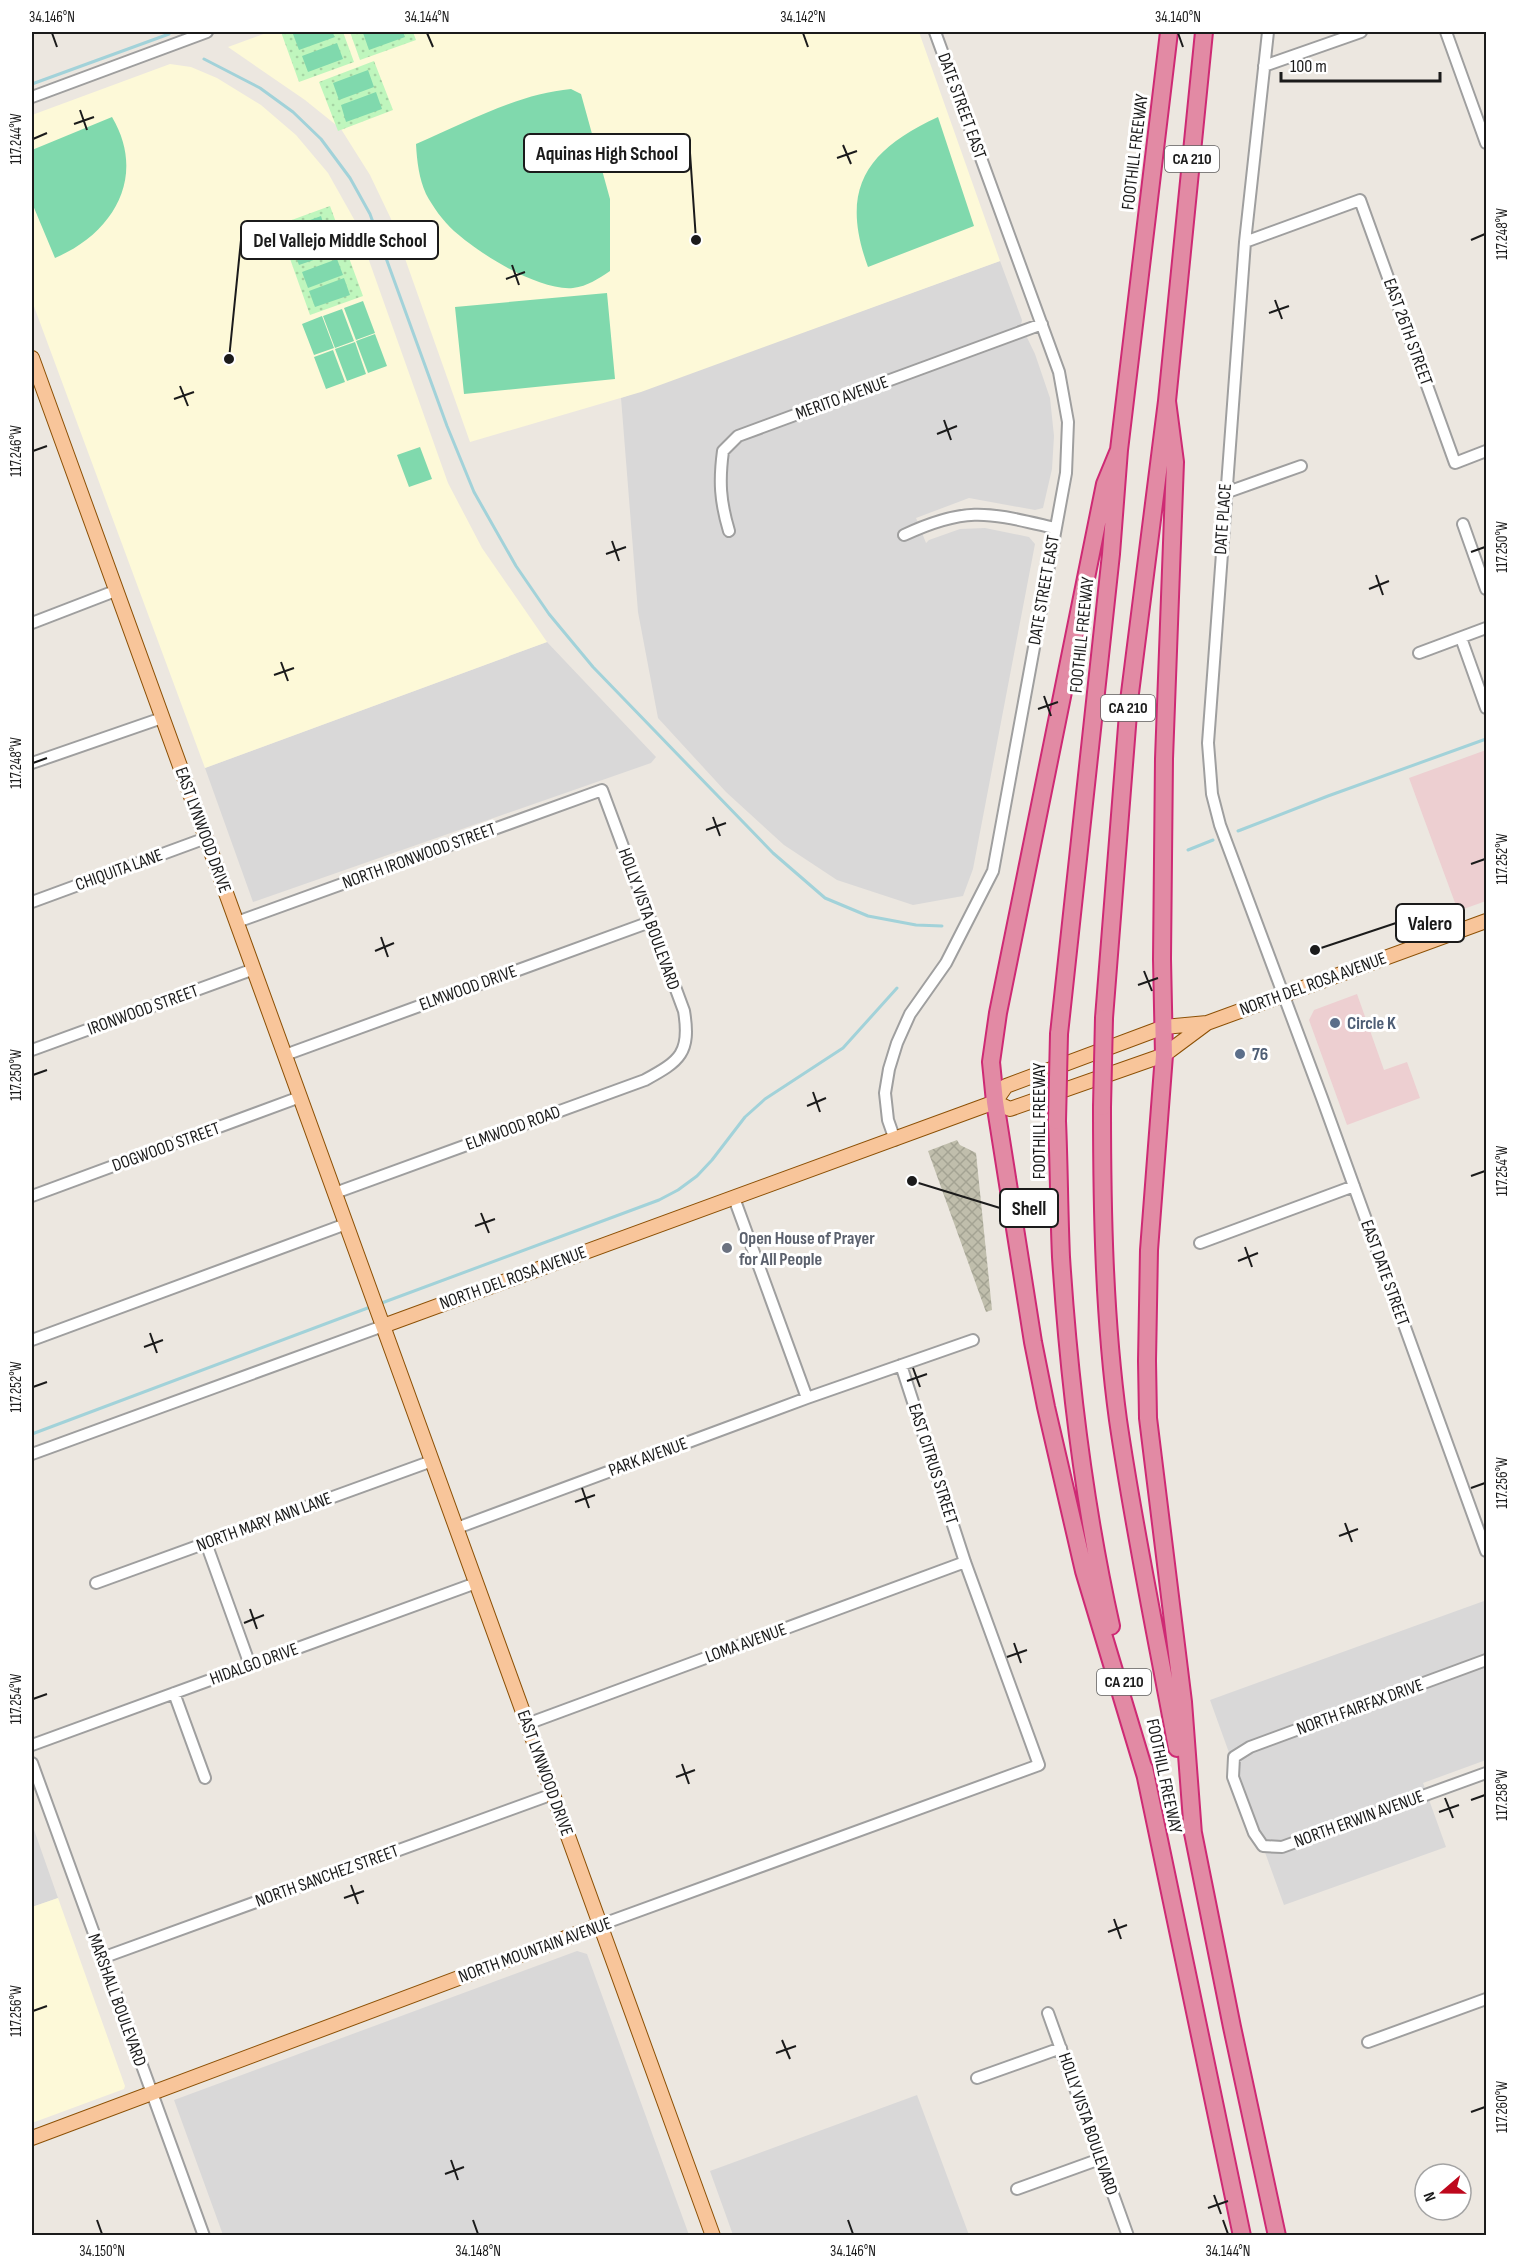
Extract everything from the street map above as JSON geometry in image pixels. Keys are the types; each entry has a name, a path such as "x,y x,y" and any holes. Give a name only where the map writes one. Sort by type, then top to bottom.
{"highway":[{"name":"FOOTHILL FREEWAY","path":"1169,32 1119,450 1111,554 1059,1034 1061,1254 1076,1426 1102,1584 1146,1777 1158,1845 1242,2235"},
{"name":"FOOTHILL FREEWAY","path":"1204,32 1167,401 1129,701 1104,1018 1102,1201 1108,1311 1118,1420 1193,1834 1277,2235"},
{"path":"1167,401 1175,462 1164,759 1162,959 1164,1055 1149,1250 1147,1361 1148,1406 1155,1486 1183,1702 1193,1834"},
{"path":"1119,450 1105,484 998,1013 991,1062 1022,1276 1046,1407 1084,1571 1146,1777"}],"main road":[{"name":"EAST LYNWOOD DRIVE","path":"32,358 713,2235"},
{"name":"NORTH DEL ROSA AVENUE","path":"383,1326 995,1102 1006,1086 1164,1027 1207,1023 1486,921"},
{"name":"NORTH DEL ROSA AVENUE","path":"995,1102 1010,1109 1164,1055 1207,1023"},
{"name":"NORTH MOUNTAIN AVENUE","path":"32,2138 600,1926"}],"street":[{"path":"32,97 207,32"},
{"name":"DATE STREET EAST","path":"895,1140 888,1120 885,1093 888,1072 897,1043 910,1014 946,963 993,871 1066,473 1068,422 1059,372 935,32"},
{"name":"DATE PLACE","path":"1268,32 1245,242 1208,743 1212,794 1220,825 1284,994"},
{"path":"1264,66 1361,32"},
{"path":"1446,32 1486,143"},
{"name":"EAST 26TH STREET","path":"1245,242 1360,200 1455,463 1486,451"},
{"name":"MERITO AVENUE","path":"729,531 719,482 723,451 738,436 1042,324"},
{"path":"1225,493 1301,466"},
{"path":"904,536 931,522 951,516 975,514 992,514 1055,528"},
{"path":"1463,524 1486,589"},
{"path":"32,623 115,591"},
{"path":"1419,653 1486,628"},
{"path":"1461,638 1486,708"},
{"path":"32,764 162,718"},
{"name":"NORTH IRONWOOD STREET","path":"237,922 602,790"},
{"name":"HOLLY VISTA BOULEVARD","path":"602,790 684,1011 687,1032 683,1050"},
{"name":"CHIQUITA LANE","path":"32,902 207,838"},
{"name":"ELMWOOD DRIVE","path":"285,1055 650,922"},
{"name":"IRONWOOD STREET","path":"32,1050 254,969"},
{"name":"EAST DATE STREET","path":"1284,994 1486,1551"},
{"name":"ELMWOOD ROAD","path":"335,1193 645,1080 666,1069 676,1061 683,1050"},
{"name":"DOGWOOD STREET","path":"32,1196 300,1097"},
{"path":"1200,1243 1354,1186"},
{"path":"734,1198 807,1398"},
{"path":"32,1340 346,1224"},
{"name":"NORTH DEL ROSA AVENUE","path":"32,1454 383,1326"},
{"name":"PARK AVENUE","path":"457,1528 807,1398 973,1340"},
{"name":"EAST CITRUS STREET","path":"901,1365 965,1562 1039,1765"},
{"name":"NORTH MARY ANN LANE","path":"96,1583 432,1461"},
{"path":"206,1543 250,1665"},
{"name":"LOMA AVENUE","path":"527,1724 965,1562"},
{"name":"HIDALGO DRIVE","path":"32,1745 476,1583"},
{"name":"NORTH FAIRFAX DRIVE","path":"1263,1846 1254,1833 1233,1777 1234,1757 1250,1747 1486,1660"},
{"path":"174,1693 205,1778"},
{"name":"MARSHALL BOULEVARD","path":"32,1763 204,2235"},
{"name":"NORTH MOUNTAIN AVENUE","path":"600,1926 1039,1765"},
{"name":"NORTH ERWIN AVENUE","path":"1263,1846 1282,1847 1486,1773"},
{"name":"NORTH SANCHEZ STREET","path":"102,1958 553,1794"},
{"path":"1368,2042 1486,1999"},
{"name":"HOLLY VISTA BOULEVARD","path":"1048,2013 1128,2235"},
{"path":"977,2078 1061,2048"},
{"path":"1017,2189 1100,2159"}],"shaded area":[{"path":"269,32 919,32 1000,261 641,392 470,442 391,219 370,175 341,129 305,100 228,47"},
{"path":"170,64 191,67 217,78 261,105 296,135 328,173 355,221 448,483 482,548 547,642 205,768 32,301 32,115"},
{"path":"1000,261 1022,320 1021,325 1035,354 1050,398 1054,436 1052,469 1043,508 1035,510 969,498 916,518 926,543 960,529 985,528 1029,537 1035,544 973,869 963,896 913,905 837,880 784,845 726,792 658,718 638,612 621,398"},
{"path":"547,642 656,757 651,763 253,902 205,768"},
{"path":"1486,750 1486,901 1458,911 1409,778"},
{"path":"1357,994 1384,1070 1407,1062 1420,1098 1347,1125 1309,1020 1314,1010"},
{"path":"957,1140 960,1145 976,1153 992,1310 986,1312 928,1151"},
{"path":"1484,1601 1486,1608 1486,1760 1423,1783 1446,1847 1284,1905 1210,1700"},
{"path":"32,1824 58,1898 32,1907"},
{"path":"58,1898 125,2086 124,2089 32,2123 32,1907"},
{"path":"577,1951 587,1954 689,2235 223,2235 174,2100"},
{"path":"917,2095 969,2235 733,2235 710,2171"}],"green space":[{"path":"281,32 343,32 354,62 299,82"},
{"path":"332,32 335,37 299,50 293,34"},
{"path":"350,32 413,32 416,40 360,60"},
{"path":"403,32 405,37 369,50 363,33"},
{"path":"337,43 343,59 308,72 302,56"},
{"path":"374,61 393,110 338,131 319,82"},
{"path":"368,70 374,87 339,100 333,83"},
{"path":"571,89 581,94 610,199 610,271 588,284 573,288 543,284 510,269 454,231 426,194 419,170 416,144 511,103"},
{"path":"376,92 382,109 346,122 341,105"},
{"path":"112,117 122,139 126,160 125,181 119,200 108,218 94,234 55,258 32,203 32,150"},
{"path":"938,117 974,226 868,267 860,239 857,215 859,194 866,175 877,158 893,143"},
{"path":"330,206 363,296 310,315 278,225"},
{"path":"321,216 326,232 292,245 286,229"},
{"path":"328,237 334,253 299,265 293,249"},
{"path":"337,259 343,275 308,288 302,272"},
{"path":"344,278 350,295 315,307 309,291"},
{"path":"607,293 615,379 464,394 455,307"},
{"path":"363,301 375,333 356,340 344,308"},
{"path":"342,309 354,341 335,348 323,316"},
{"path":"322,316 334,348 314,355 302,324"},
{"path":"375,334 387,366 368,373 356,341"},
{"path":"355,342 366,374 347,381 335,349"},
{"path":"333,350 345,382 326,389 314,357"},
{"path":"420,447 432,479 409,487 397,455"}],"waterway":[{"path":"32,84 169,34"},
{"path":"204,59 260,88 293,112 321,139 350,178 370,214 447,426 474,492 516,566 549,614 593,667 773,853 825,898 868,916 916,925 942,926"},
{"path":"1238,831 1486,739"},
{"path":"1188,850 1213,840"},
{"path":"379,1304 659,1200 678,1190 697,1176 712,1160 745,1117 765,1099 843,1048 897,988"},
{"path":"32,1434 373,1306"}],"place":[{"name":"Aquinas High School","path":"696,240"},
{"name":"Del Vallejo Middle School","path":"229,359"},
{"name":"Valero","path":"1315,950"},
{"name":"Circle K","path":"1335,1023"},
{"name":"76","path":"1240,1054"},
{"name":"Shell","path":"912,1181"},
{"name":"Open House of Prayer for All People","path":"727,1248"}]}
